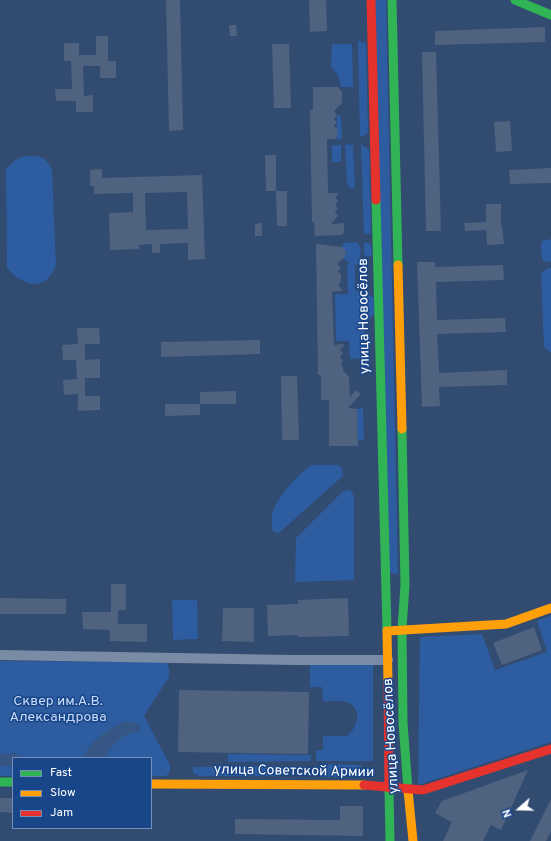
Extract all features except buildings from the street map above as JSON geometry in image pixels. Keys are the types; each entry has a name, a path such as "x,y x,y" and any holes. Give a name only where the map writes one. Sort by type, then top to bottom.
{"main road":[{"name":"улица Новосёлов","path":"371,0 388,631 390,841"},
{"name":"улица Новосёлов","path":"392,0 405,585 402,629 403,723 413,841"},
{"path":"515,0 551,15"},
{"path":"388,631 506,624 551,608"},
{"name":"улица Советской Армии","path":"152,784 366,785 408,790 423,790 551,749"},
{"path":"0,782 12,782"}],"street":[{"path":"0,655 278,660 388,660"}],"green space":[{"path":"375,0 386,0 398,574 389,573"},
{"path":"358,41 366,43 368,132 364,136 360,136"},
{"path":"332,44 352,44 353,87 341,87 338,76 331,66"},
{"path":"337,115 341,116 342,138 337,141"},
{"path":"345,144 353,145 355,188 350,188 347,182"},
{"path":"361,144 369,150 371,233 368,234 364,234"},
{"path":"332,145 341,145 341,162 332,162"},
{"path":"24,156 41,157 47,161 52,170 56,265 46,280 34,284 27,283 20,279 7,268 6,169 14,161"},
{"path":"551,239 551,262 543,261 541,251 542,241"},
{"path":"357,242 361,248 359,264 355,265 355,291 363,291 374,298 375,314 364,322 365,358 350,359 349,341 336,341 335,294 348,294 347,265 350,264 343,258 346,253 342,247 344,243"},
{"path":"364,242 371,244 372,255 368,257 364,255"},
{"path":"548,268 551,268 551,353 544,347 541,273"},
{"path":"363,408 364,440 358,440 357,409"},
{"path":"312,465 338,465 342,468 343,476 279,533 273,532 272,516 279,499 295,479"},
{"path":"350,490 354,496 354,580 295,582 296,538 343,491"},
{"path":"172,600 197,600 198,639 173,640"},
{"path":"551,615 551,742 418,785 420,637 482,634 495,670 547,652 537,621"},
{"name":"Сквер им.А.В. Александрова","path":"0,661 166,662 169,669 169,677 144,716 170,765 170,772 166,776 152,776 152,757 12,757 12,776 0,776"},
{"path":"373,664 373,761 316,761 316,751 323,750 323,736 347,736 354,728 357,712 351,704 346,702 323,701 322,687 310,687 310,665"},
{"path":"228,754 311,755 311,761 228,762"},
{"path":"319,764 361,765 361,777 319,777"},
{"path":"281,766 282,774 278,776 199,776 193,773 193,767"}],"shaded area":[{"path":"127,721 139,724 141,728 140,731 122,737 105,757 84,757 90,746 101,735"},
{"path":"14,753 19,756 12,757 12,766 0,766 0,754"}],"traffic: fast":[{"path":"392,0 398,265"},
{"path":"515,0 551,15"},
{"path":"376,200 387,631"},
{"path":"402,429 405,585 402,629"},
{"path":"402,629 403,723 408,790"},
{"path":"0,782 12,782"},
{"path":"389,788 390,841"}],"traffic: slow":[{"path":"398,265 402,429"},
{"path":"388,683 387,631 506,624 551,608"},
{"path":"152,784 364,785"},
{"path":"408,790 413,841"}],"traffic: jam":[{"path":"371,0 376,200"},
{"path":"388,683 389,788"},
{"path":"364,785 423,790 551,749"}]}
